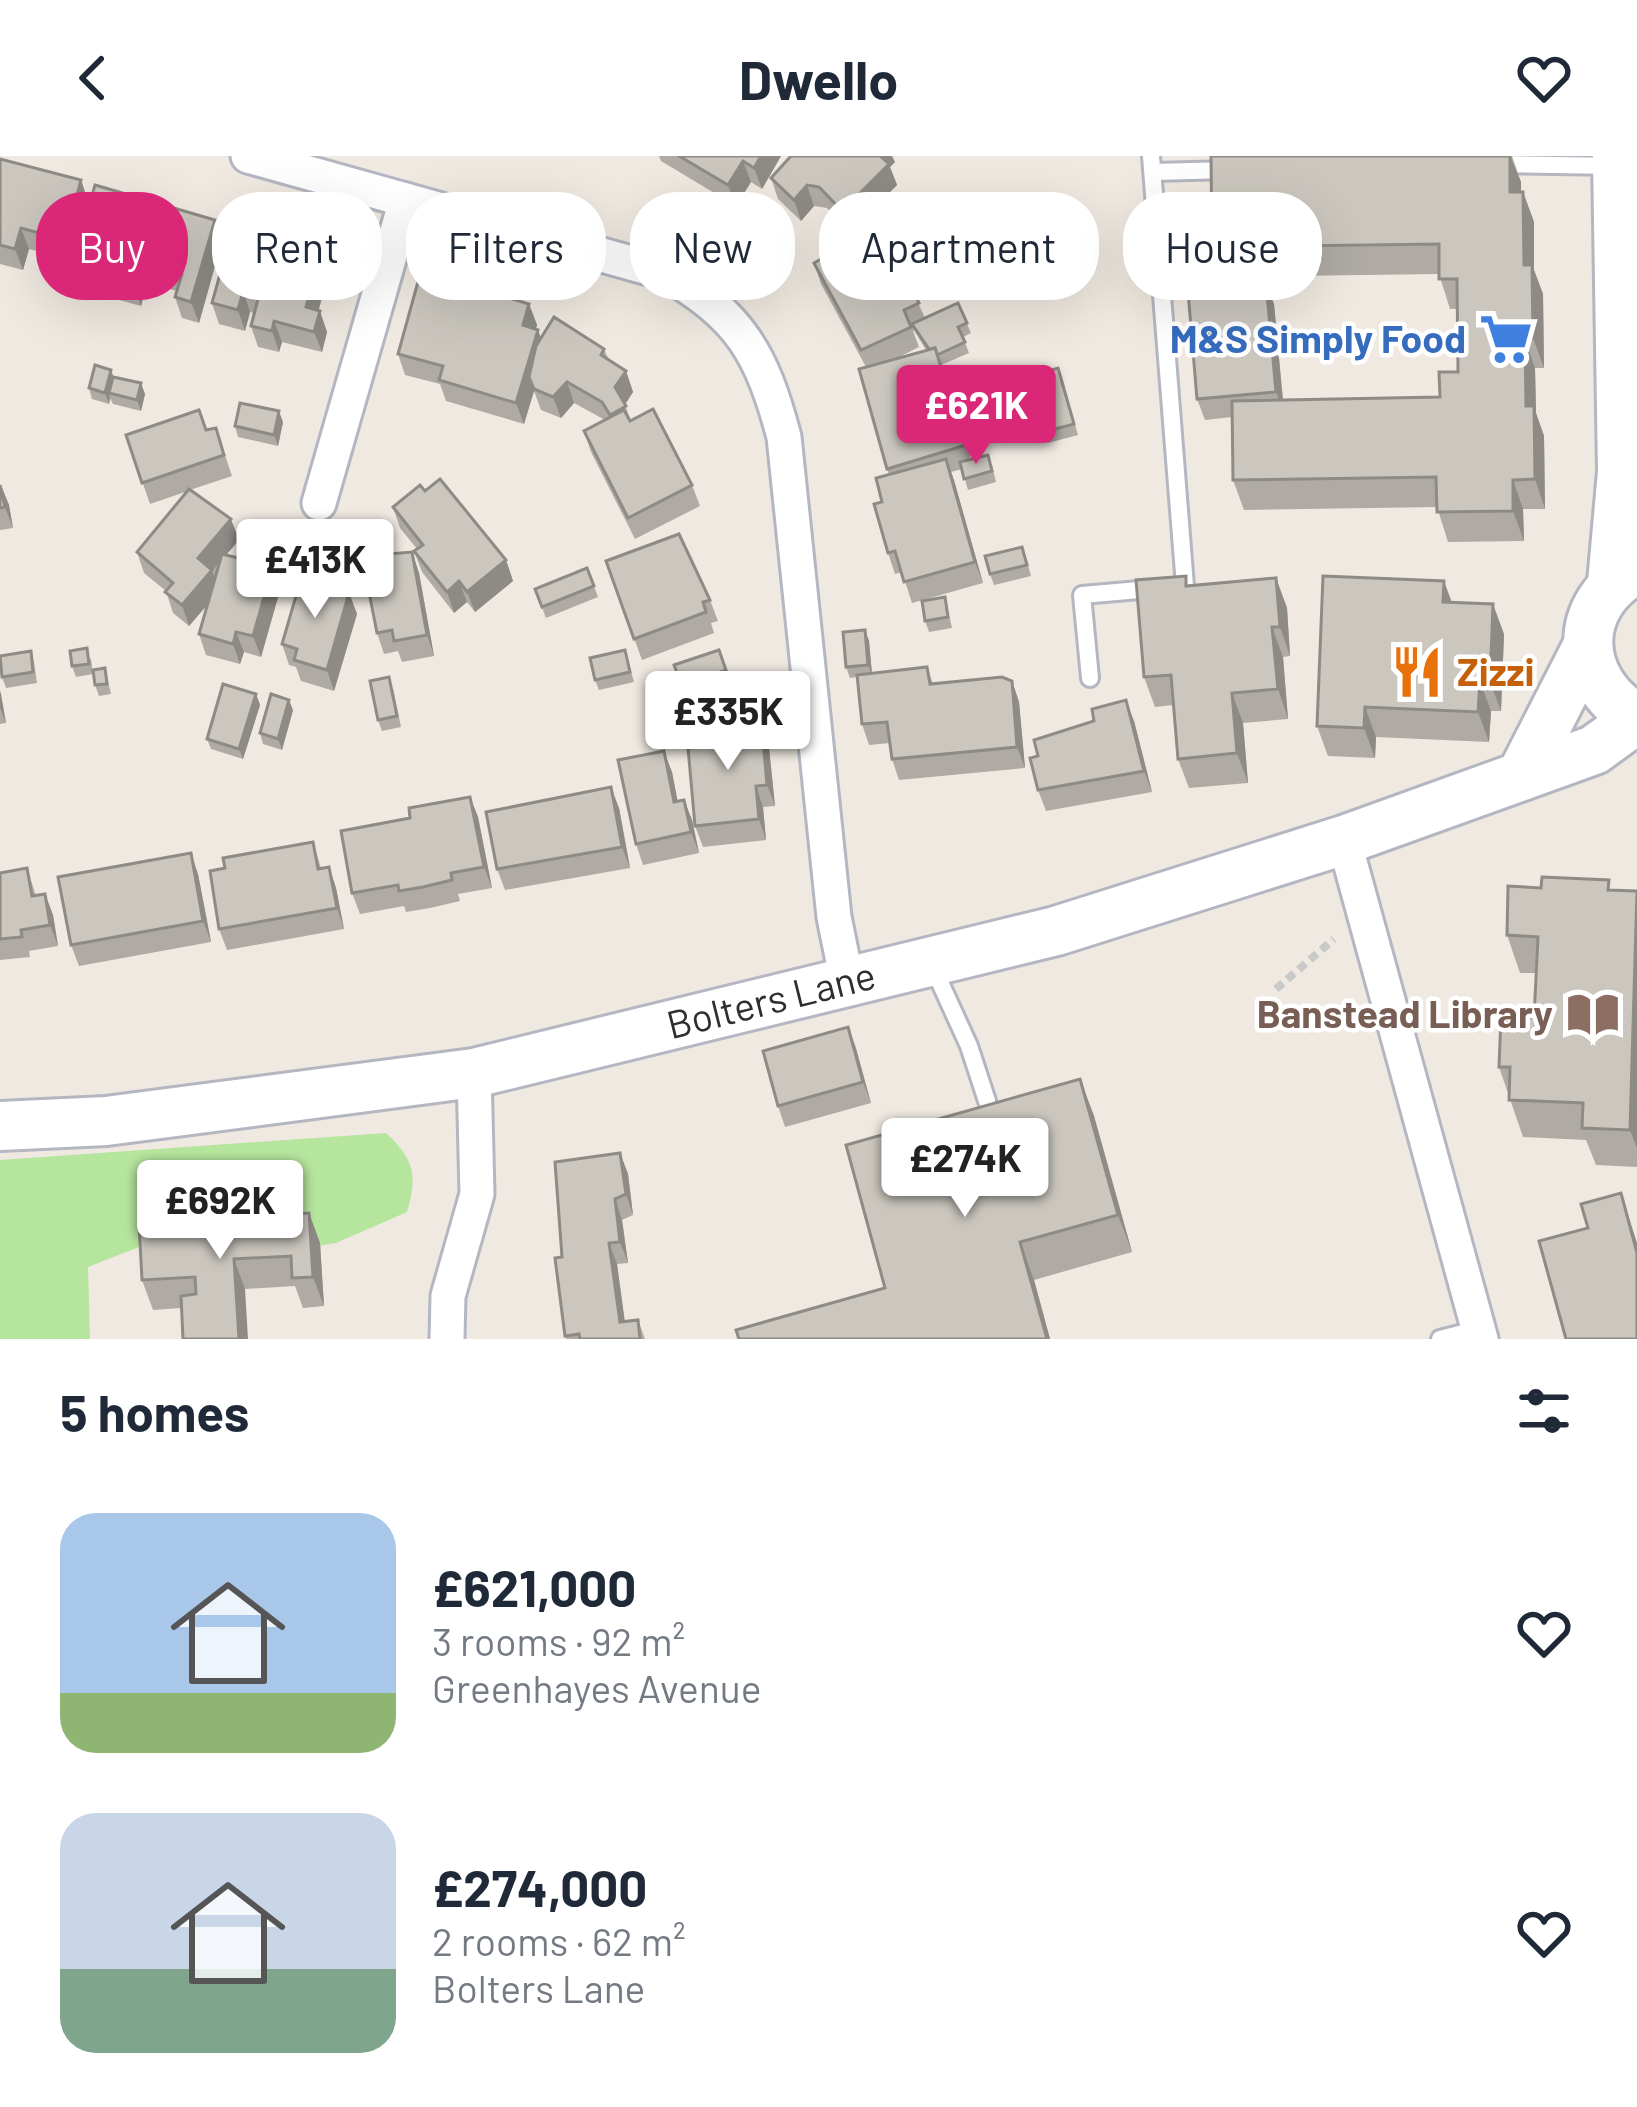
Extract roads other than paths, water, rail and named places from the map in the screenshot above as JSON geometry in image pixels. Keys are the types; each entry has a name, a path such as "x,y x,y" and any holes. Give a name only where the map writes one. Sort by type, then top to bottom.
{"main road":[{"path":"1617,161 1628,297 1625,576 1592,610 1588,645 1595,675 1612,704 1637,718"},
{"path":"1521,776 1588,645"},
{"name":"Bolters Lane","path":"0,1126 106,1121 474,1073 1056,931 1344,840 1594,750 1637,718"}],"street":[{"path":"248,156 406,200 319,503"},
{"path":"606,256 663,272 711,298 748,340 770,385 784,437 834,917 847,981"},
{"path":"1344,840 1480,1334"},
{"path":"447,1339 448,1296 477,1194 474,1073"}],"lane":[{"path":"1478,165 1617,161"},
{"path":"1090,678 1082,595 1185,586 1152,164 1246,170"},
{"path":"930,961 969,1046 987,1101"},
{"path":"1440,1339 1480,1334"}],"place":[{"name":"M&S Simply Food","path":"1506,339"},
{"name":"Zizzi","path":"1417,672"},
{"name":"Banstead Library","path":"1593,1014"}]}
